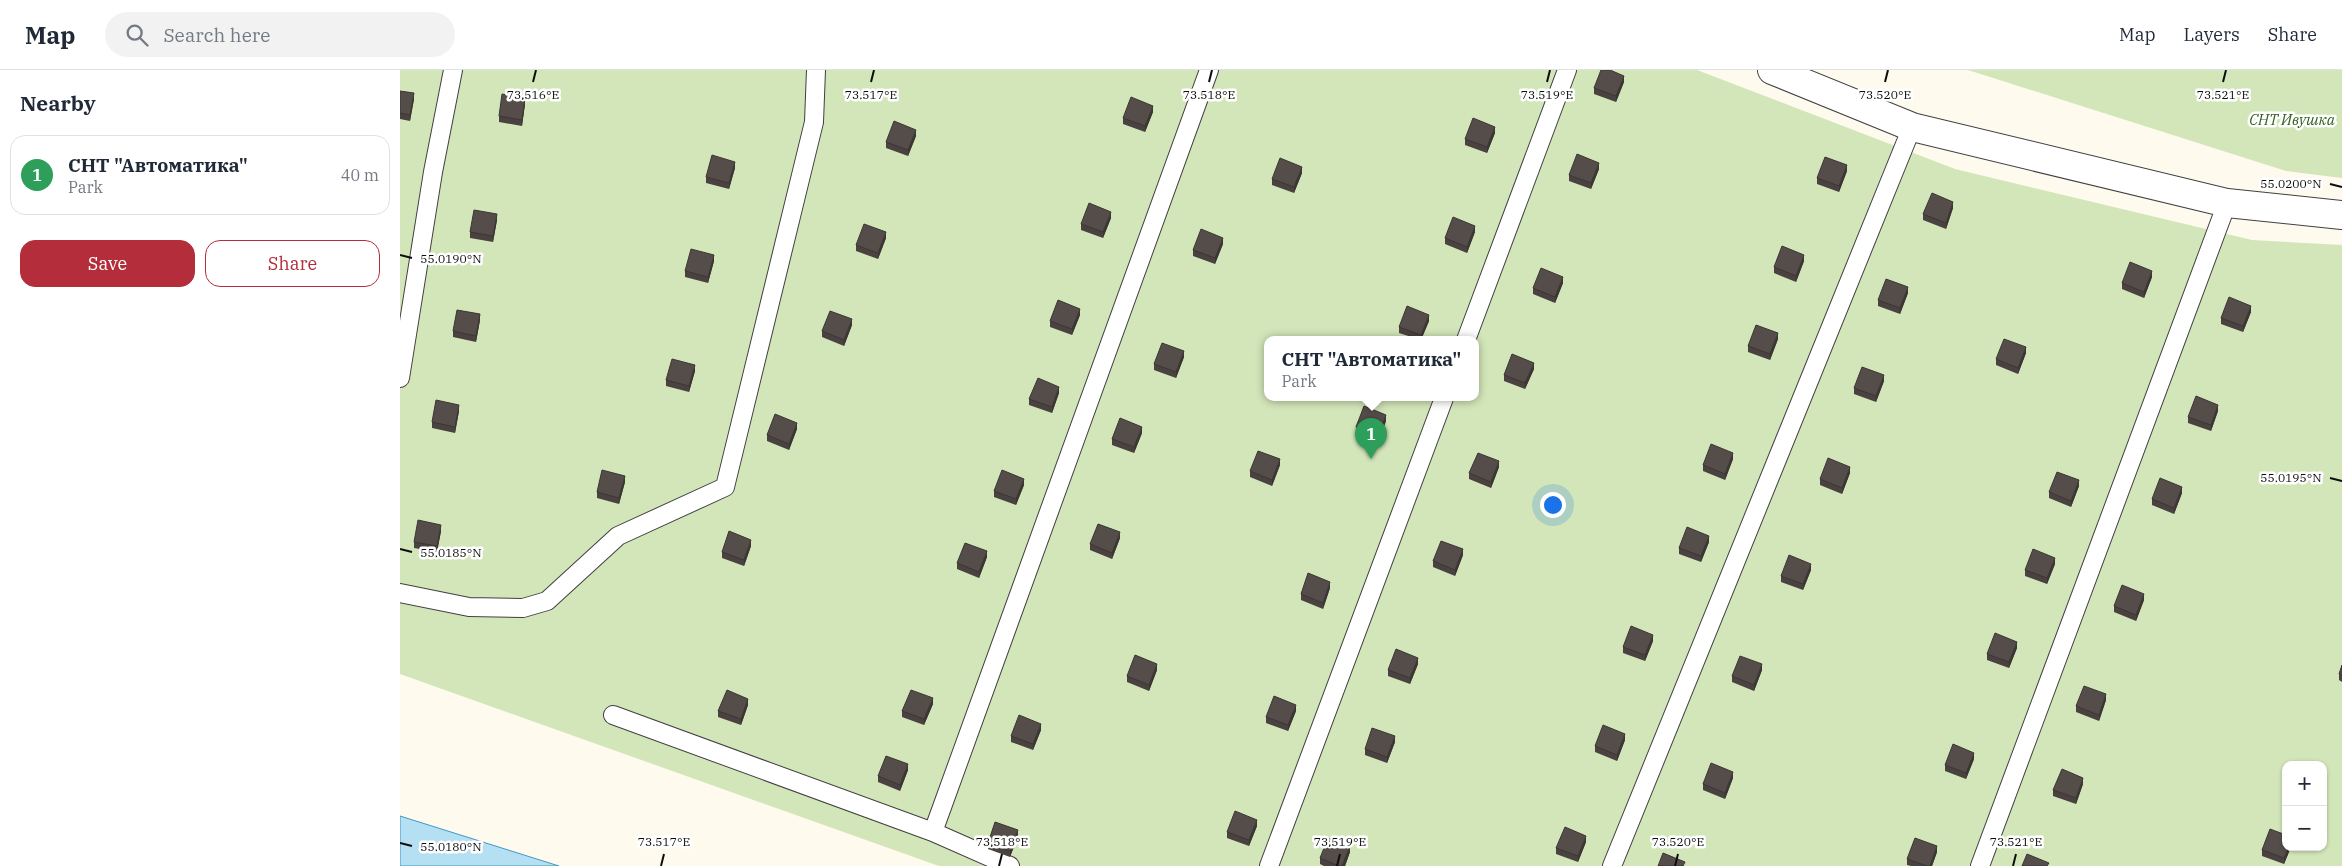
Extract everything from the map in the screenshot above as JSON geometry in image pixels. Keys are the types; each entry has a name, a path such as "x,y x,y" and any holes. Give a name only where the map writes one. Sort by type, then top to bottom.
{"street":[{"path":"1772,70 1912,127 2227,203 2342,214"}],"lane":[{"path":"400,378 433,172 453,70"},
{"path":"400,593 469,607 523,608 547,601 618,536 725,487 814,122 816,70"},
{"path":"933,832 1209,70"},
{"path":"1467,336 1567,70"},
{"path":"1612,866 1912,127"},
{"path":"1980,866 2227,203"},
{"path":"1269,866 1443,401"},
{"path":"613,716 933,832 1010,866"}],"green space":[{"path":"400,70 1697,70 1955,169 2252,240 2342,245 2342,866 939,866 400,674"},
{"name":"СНТ Ивушка","path":"1968,70 2342,70 2342,178 2286,171"}],"water":[{"path":"400,816 559,866 400,866"}],"building":[{"path":"1601,70 1610,70 1624,76 1616,96 1594,88"},
{"path":"400,91 414,93 410,115 400,113"},
{"path":"502,94 525,98 522,120 499,116"},
{"path":"1131,97 1153,106 1145,126 1123,118"},
{"path":"1473,118 1495,127 1487,147 1465,139"},
{"path":"894,121 916,130 908,150 886,142"},
{"path":"1577,154 1599,163 1591,183 1569,175"},
{"path":"712,155 735,162 729,183 706,177"},
{"path":"1825,157 1847,165 1839,186 1817,178"},
{"path":"1280,158 1302,167 1294,187 1272,179"},
{"path":"1932,193 1953,202 1946,223 1923,214"},
{"path":"1089,203 1111,212 1103,232 1081,224"},
{"path":"474,210 497,214 493,236 470,232"},
{"path":"1453,217 1475,226 1467,247 1445,238"},
{"path":"864,224 886,232 878,253 856,245"},
{"path":"1201,229 1223,238 1215,258 1193,250"},
{"path":"1782,246 1804,255 1796,276 1774,267"},
{"path":"691,249 714,255 708,277 685,271"},
{"path":"2130,262 2152,271 2144,292 2122,283"},
{"path":"1541,268 1563,277 1555,297 1533,288"},
{"path":"1886,279 1908,287 1900,308 1878,300"},
{"path":"2229,297 2251,306 2243,326 2221,318"},
{"path":"1058,300 1080,309 1072,329 1050,321"},
{"path":"1407,306 1429,315 1421,335 1399,327"},
{"path":"457,310 480,314 476,336 453,331"},
{"path":"830,311 852,319 844,340 822,331"},
{"path":"1756,325 1778,333 1770,354 1748,346"},
{"path":"2004,339 2026,347 2018,368 1996,359"},
{"path":"1162,343 1184,351 1176,372 1154,364"},
{"path":"1512,354 1534,363 1525,383 1504,375"},
{"path":"672,359 695,365 689,386 666,380"},
{"path":"1862,367 1884,375 1876,396 1854,388"},
{"path":"1038,378 1059,387 1052,407 1029,399"},
{"path":"2196,396 2218,405 2211,425 2188,417"},
{"path":"436,400 459,405 455,427 432,422"},
{"path":"1364,406 1386,415 1378,436 1356,427"},
{"path":"775,414 797,423 789,444 767,435"},
{"path":"1120,418 1142,427 1134,447 1112,439"},
{"path":"1711,444 1733,453 1725,474 1703,465"},
{"path":"1258,451 1280,459 1272,480 1250,471"},
{"path":"1478,453 1499,461 1491,482 1469,473"},
{"path":"1828,458 1850,467 1842,488 1820,479"},
{"path":"602,470 625,476 619,498 597,492"},
{"path":"1002,470 1024,479 1016,499 994,491"},
{"path":"2057,472 2079,480 2071,501 2049,492"},
{"path":"2160,478 2182,487 2174,508 2152,499"},
{"path":"418,520 441,525 437,546 414,542"},
{"path":"1098,524 1120,532 1112,553 1090,544"},
{"path":"1687,527 1709,536 1701,556 1679,548"},
{"path":"729,531 751,540 744,560 722,552"},
{"path":"1441,541 1463,549 1455,570 1433,561"},
{"path":"965,543 987,551 979,572 957,563"},
{"path":"2033,549 2055,558 2047,578 2025,570"},
{"path":"1789,555 1811,564 1803,584 1781,576"},
{"path":"1308,573 1330,582 1323,603 1301,594"},
{"path":"2122,585 2144,594 2136,615 2114,606"},
{"path":"1631,626 1653,635 1645,655 1623,647"},
{"path":"1995,633 2017,642 2009,662 1987,654"},
{"path":"1396,649 1418,658 1410,678 1388,670"},
{"path":"1135,655 1157,664 1149,685 1127,676"},
{"path":"1740,656 1762,664 1754,685 1732,676"},
{"path":"2342,665 2342,676 2339,674"},
{"path":"2084,686 2106,694 2099,715 2076,706"},
{"path":"727,690 748,699 741,719 718,711"},
{"path":"911,690 933,698 924,719 902,711"},
{"path":"1274,696 1296,705 1288,725 1266,717"},
{"path":"1019,715 1041,724 1033,744 1011,736"},
{"path":"1603,725 1625,734 1617,755 1595,746"},
{"path":"1372,728 1395,736 1387,757 1365,749"},
{"path":"1953,744 1974,753 1966,773 1945,765"},
{"path":"886,756 908,764 900,785 878,776"},
{"path":"1711,763 1733,772 1725,793 1703,784"},
{"path":"2062,769 2083,778 2076,798 2053,790"},
{"path":"1235,811 1257,820 1249,840 1227,832"},
{"path":"995,822 1018,830 1010,851 988,843"},
{"path":"1565,827 1586,836 1578,856 1556,848"},
{"path":"2270,829 2282,834 2282,851 2287,851 2284,858 2262,850"},
{"path":"1328,838 1350,846 1342,866 1320,858"},
{"path":"1915,838 1937,846 1930,866 1907,859"},
{"path":"1663,853 1685,862 1683,866 1658,866"},
{"path":"2027,854 2049,863 2047,866 2022,866"}],"place":[{"name":"СНТ \"Автоматика\"","path":"1371,459"}]}
